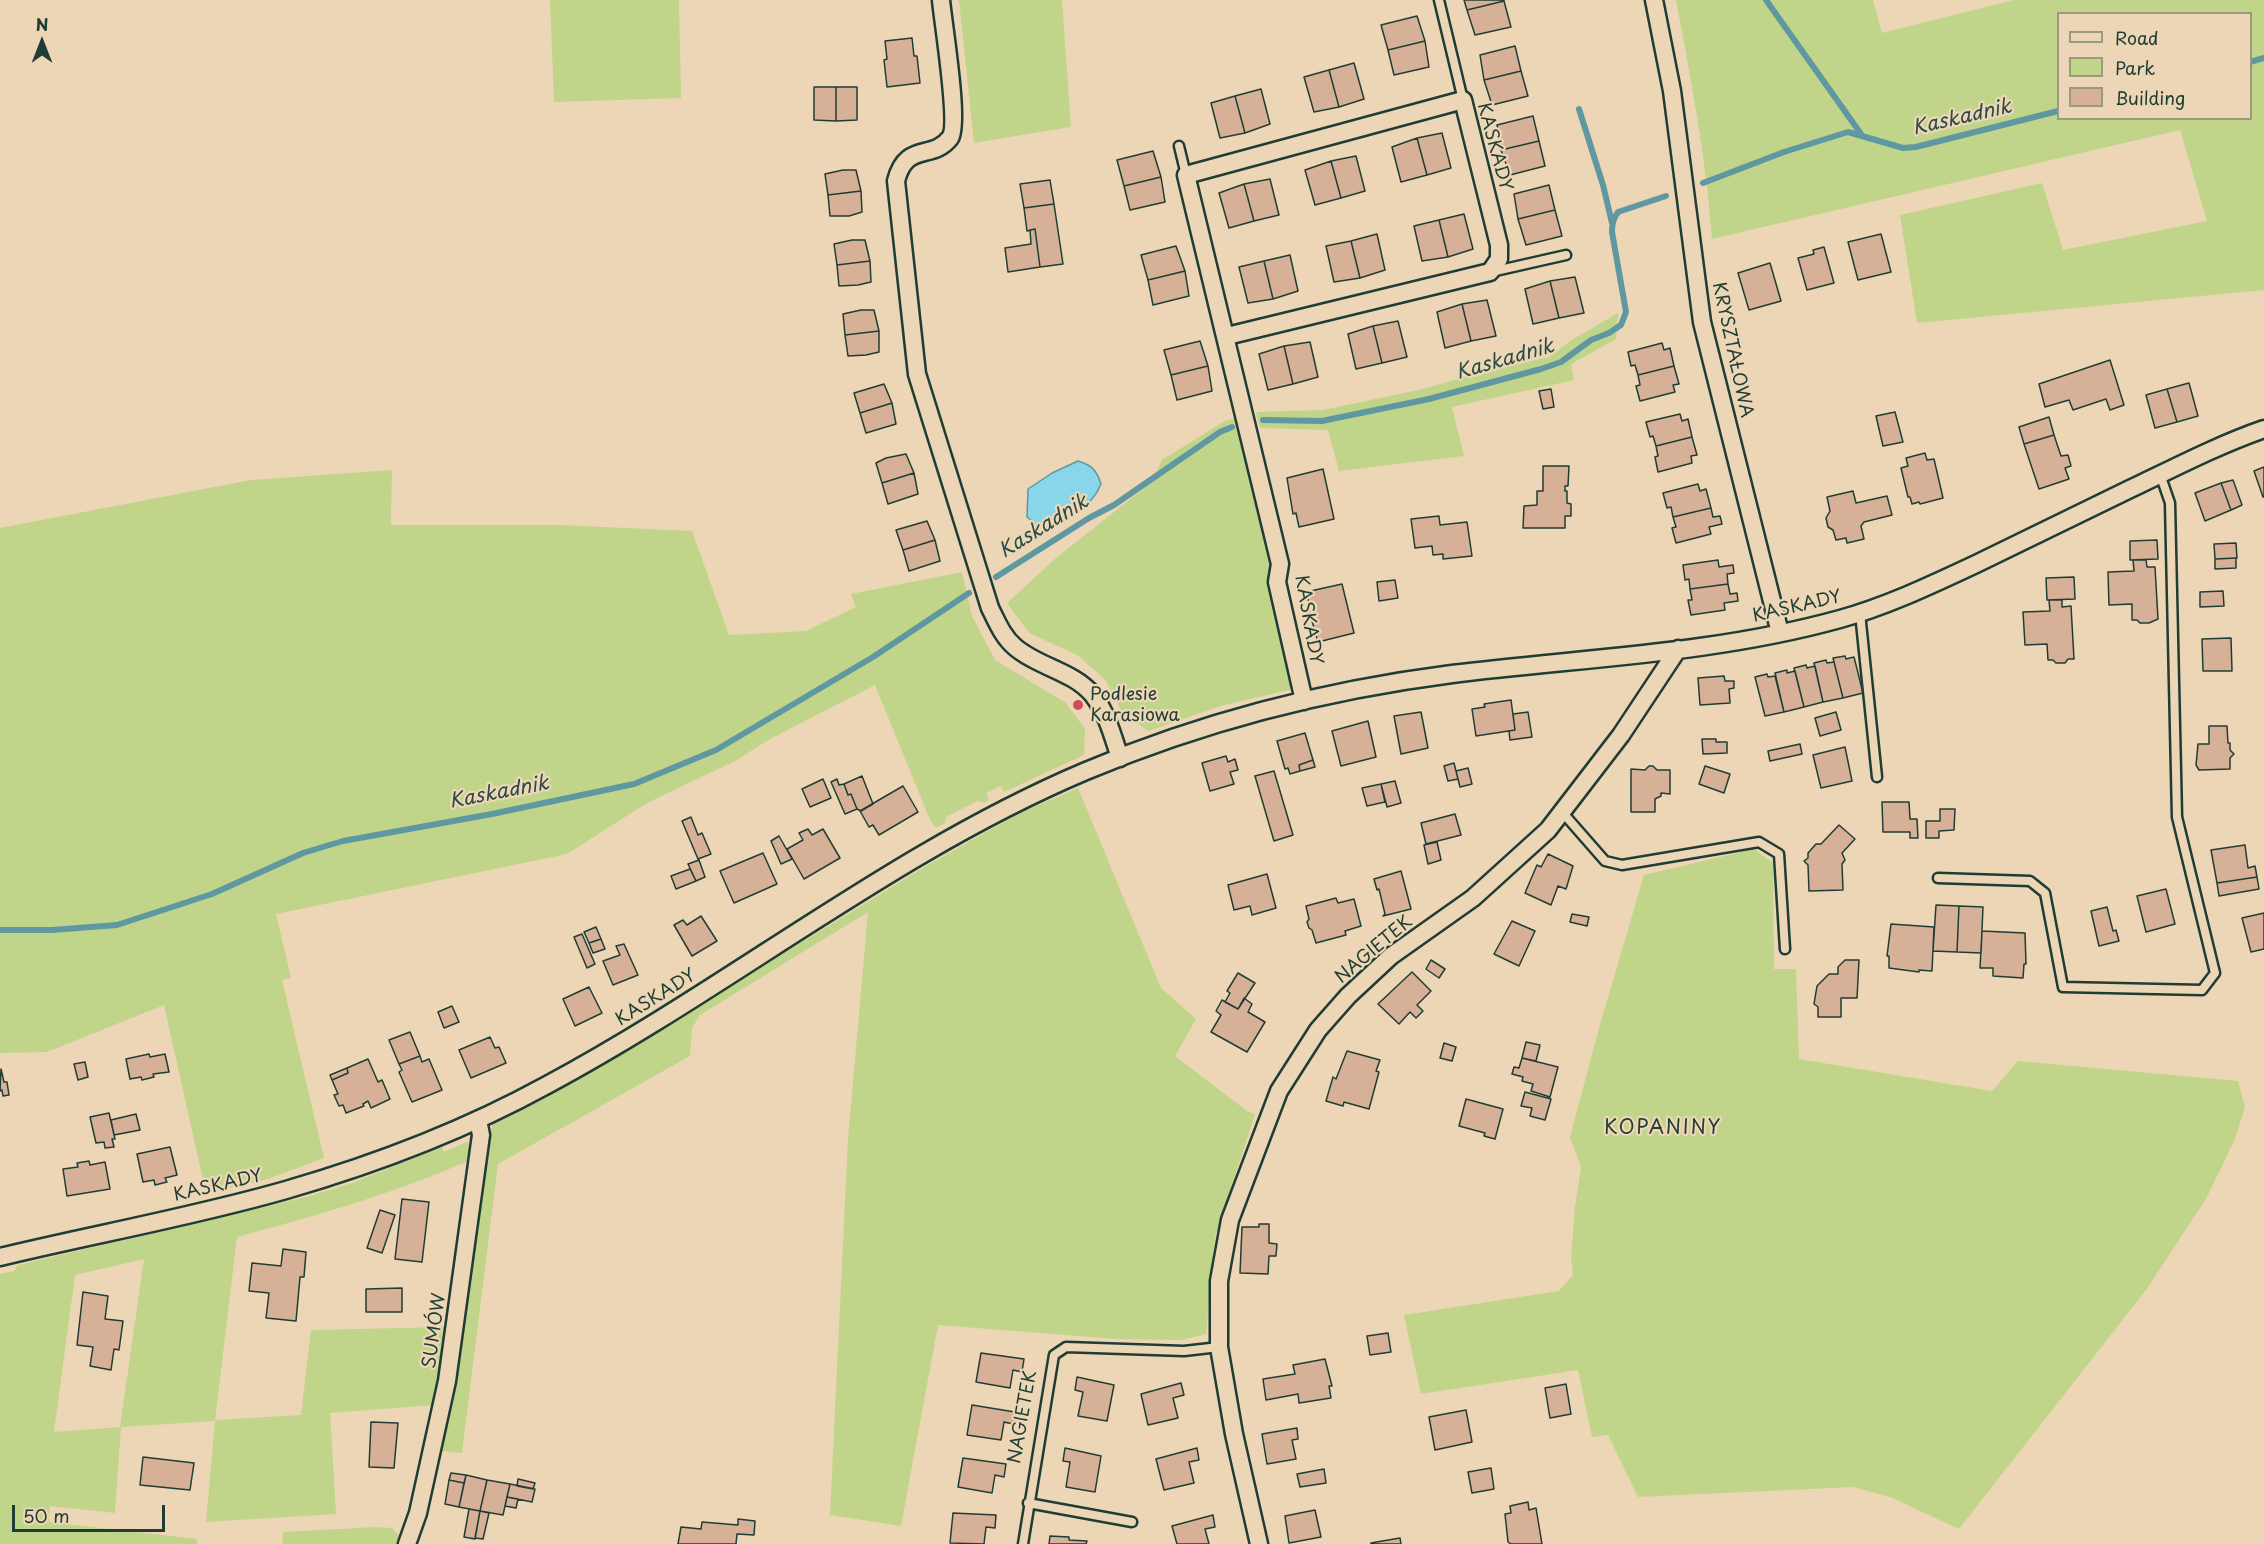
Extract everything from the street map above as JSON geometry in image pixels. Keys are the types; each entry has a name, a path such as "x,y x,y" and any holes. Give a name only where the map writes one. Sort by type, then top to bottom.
{"street":[{"path":"941,0 953,111 953,131 950,139 943,144 908,158 902,163 896,181 917,374 990,609 1004,635 1014,646 1030,658 1080,682 1092,694 1102,708 1120,758"},
{"name":"KRYSZTAŁOWA","path":"1654,0 1674,102 1702,322 1780,633"},
{"name":"KASKADY","path":"1304,701 1277,582 1280,564 1227,336 1186,174 1463,100 1499,245 1498,259 1490,272"},
{"path":"1227,336 1490,272"},
{"name":"KASKADY","path":"0,1257 288,1189 388,1156 478,1120 547,1086 614,1047 940,845 1005,809 1085,771 1169,740 1304,701 1362,687 1438,676 1678,649 1780,633 1860,613 1958,572 2160,474 2238,438 2264,429"},
{"name":"NAGIETEK","path":"1259,1544 1234,1434 1219,1347 1219,1281 1230,1220 1279,1091 1312,1038 1348,996 1391,956 1473,898 1548,830 1621,735 1678,649"},
{"name":"SUMÓW","path":"407,1544 418,1513 447,1381 481,1135 478,1120"}],"lane":[{"path":"1438,0 1463,100"},
{"path":"1179,146 1186,174"},
{"path":"1490,272 1566,255"},
{"path":"1938,878 2030,881 2045,893 2063,987 2202,990 2215,973 2177,818 2170,503 2160,474"},
{"path":"1860,613 1877,777"},
{"path":"1563,813 1605,861 1622,865 1759,842 1779,854 1785,950"},
{"name":"NAGIETEK","path":"1023,1544 1054,1355 1066,1347 1184,1350 1219,1347"},
{"path":"1028,1503 1132,1522"}],"green space":[{"path":"550,0 679,0 681,98 554,102"},
{"path":"959,0 1062,0 1071,127 974,143"},
{"path":"1676,0 1873,0 1882,33 2014,0 2264,0 2264,290 1917,323 1900,215 2042,183 2063,250 2207,221 2180,130 1712,239 1702,149"},
{"path":"1618,313 1616,339 1571,364 1574,380 1452,407 1464,456 1339,471 1328,430 1260,428 1256,412 1323,410 1423,389 1549,357 1570,341"},
{"path":"1237,417 1273,565 1267,580 1293,689 1221,706 1148,731 1122,712 1106,681 1079,656 1029,633 1007,603 1056,558 1152,482 1162,460 1223,422"},
{"path":"392,470 391,525 560,525 692,531 729,635 806,631 856,607 851,594 962,572 972,616 995,660 1066,703 1085,729 1084,755 1004,792 1001,786 986,793 989,800 985,803 977,801 946,817 945,823 936,828 930,820 875,685 770,739 735,761 647,803 567,854 276,914 291,978 282,980 324,1158 268,1179 206,1193 164,1005 47,1052 0,1053 0,528 251,480"},
{"path":"1078,788 1161,988 1196,1019 1175,1056 1247,1111 1255,1114 1215,1237 1206,1334 1181,1340 1116,1339 938,1325 901,1526 830,1515 848,1139 868,912 700,1015 692,1028 690,1056 498,1164 462,1453 442,1451 488,1135 495,1121 620,1054 921,869 1018,814"},
{"path":"1754,849 1773,863 1774,969 1796,969 1799,1059 1992,1091 2018,1061 2238,1081 2245,1107 2235,1139 2206,1199 2146,1290 1959,1529 1890,1497 1853,1487 1638,1497 1608,1435 1592,1437 1578,1370 1421,1394 1404,1315 1559,1291 1573,1275 1571,1257 1581,1167 1570,1137 1644,875"},
{"path":"467,1142 471,1146 466,1162 438,1174 353,1204 237,1237 215,1420 301,1415 311,1330 447,1327 434,1405 330,1413 336,1514 206,1522 215,1421 121,1427 115,1513 50,1506 49,1522 197,1539 197,1544 0,1544 0,1274 14,1271 18,1265 310,1196 352,1183 442,1147 444,1152","holes":["144,1259 120,1427 54,1432 75,1275"]},
{"path":"392,1528 399,1535 396,1544 282,1544 283,1532"}],"water":[{"path":"1078,461 1087,464 1098,475 1101,484 1096,493 1091,501 1076,512 1039,527 1027,517 1028,489 1052,473"}],"building":[{"path":"1464,0 1504,0 1504,1 1467,10"},
{"path":"1504,1 1511,27 1475,35 1467,10"},
{"path":"1417,16 1425,41 1388,50 1381,25"},
{"path":"912,38 920,83 887,87 884,60 887,59 885,41"},
{"path":"1425,41 1429,67 1394,75 1388,50"},
{"path":"1515,46 1521,71 1484,80 1480,55"},
{"path":"1354,63 1364,99 1339,107 1329,70"},
{"path":"1329,70 1339,107 1314,112 1304,77"},
{"path":"1521,71 1528,96 1492,105 1484,80"},
{"path":"814,87 836,87 836,121 814,120"},
{"path":"836,87 857,87 857,120 836,121"},
{"path":"1261,89 1270,124 1245,133 1235,96"},
{"path":"1235,96 1245,133 1220,138 1211,103"},
{"path":"1533,116 1539,141 1501,150 1497,125"},
{"path":"1442,133 1451,168 1427,175 1417,138"},
{"path":"1417,138 1427,175 1401,182 1392,147"},
{"path":"1539,141 1545,166 1510,175 1501,150"},
{"path":"1153,151 1161,177 1124,186 1117,160"},
{"path":"1356,156 1365,191 1341,198 1331,161"},
{"path":"1331,161 1341,198 1315,205 1305,170"},
{"path":"856,170 861,191 828,195 825,174"},
{"path":"1161,177 1165,202 1130,210 1124,186"},
{"path":"1270,179 1279,215 1254,221 1244,184"},
{"path":"1050,180 1054,204 1024,208 1020,184"},
{"path":"1244,184 1254,221 1229,228 1219,193"},
{"path":"1549,185 1555,210 1518,219 1514,194"},
{"path":"861,191 862,212 849,216 830,216 828,195"},
{"path":"1054,204 1063,264 1040,267 1035,229 1027,231 1024,208"},
{"path":"1555,210 1562,236 1526,245 1518,219"},
{"path":"1464,214 1473,249 1448,257 1439,220"},
{"path":"1439,220 1448,257 1422,261 1414,226"},
{"path":"1035,229 1040,267 1008,272 1005,248 1031,244 1030,230"},
{"path":"1377,234 1385,270 1360,278 1351,241"},
{"path":"1881,234 1891,272 1858,280 1848,242"},
{"path":"865,240 870,261 837,265 834,244"},
{"path":"1351,241 1360,278 1334,282 1326,246"},
{"path":"1176,246 1185,271 1148,280 1141,255"},
{"path":"1824,247 1834,283 1807,290 1798,258 1814,254 1813,250"},
{"path":"1290,255 1298,291 1273,299 1264,261"},
{"path":"870,261 871,282 839,286 837,265"},
{"path":"1264,261 1273,299 1248,303 1239,267"},
{"path":"1770,263 1781,301 1749,310 1738,273"},
{"path":"1185,271 1189,296 1153,305 1148,280"},
{"path":"1575,277 1584,313 1559,318 1550,281"},
{"path":"1550,281 1559,318 1533,324 1525,289"},
{"path":"1487,300 1496,336 1471,341 1462,304"},
{"path":"1462,304 1471,341 1445,348 1437,312"},
{"path":"874,310 879,331 845,335 843,314"},
{"path":"1398,321 1407,357 1382,363 1373,326"},
{"path":"1373,326 1382,363 1356,369 1348,334"},
{"path":"879,331 879,352 848,356 845,335"},
{"path":"1200,341 1208,366 1171,375 1164,350"},
{"path":"1310,342 1318,377 1293,384 1284,346"},
{"path":"1662,343 1664,350 1670,348 1674,366 1638,375 1635,365 1631,366 1628,352"},
{"path":"1284,346 1293,384 1268,390 1259,354"},
{"path":"2110,360 2124,405 2110,410 2106,399 2073,410 2069,400 2045,407 2039,384"},
{"path":"1208,366 1212,391 1177,400 1171,375"},
{"path":"1674,366 1679,384 1673,385 1675,392 1640,401 1636,386 1640,385 1638,375"},
{"path":"2189,383 2198,416 2177,422 2167,389"},
{"path":"884,384 892,403 860,413 854,393"},
{"path":"1551,389 1554,407 1543,409 1539,391"},
{"path":"2167,389 2177,422 2155,428 2146,395"},
{"path":"892,403 896,424 866,433 860,413"},
{"path":"1895,412 1903,442 1883,446 1876,416"},
{"path":"1680,414 1682,421 1688,419 1692,437 1656,446 1653,436 1650,437 1646,422"},
{"path":"2049,417 2054,435 2024,444 2019,427"},
{"path":"2054,435 2061,456 2068,455 2071,466 2065,468 2069,479 2039,489 2024,444"},
{"path":"1692,437 1697,455 1691,456 1692,463 1658,472 1655,457 1658,456 1656,446"},
{"path":"1925,453 1927,460 1934,459 1943,498 1912,504 1901,468 1908,466 1906,458"},
{"path":"906,454 914,473 882,483 876,463 886,458"},
{"path":"1543,466 1569,466 1568,486 1565,486 1565,491 1567,491 1567,503 1571,504 1571,516 1565,516 1565,528 1523,528 1524,506 1537,505 1537,491 1543,491"},
{"path":"2264,467 2264,497 2263,497 2254,471"},
{"path":"1323,469 1334,519 1299,527 1296,513 1293,514 1287,478"},
{"path":"914,473 918,494 888,504 882,483"},
{"path":"2233,480 2242,505 2231,510 2221,483"},
{"path":"2221,483 2231,510 2205,521 2195,493"},
{"path":"1698,484 1700,491 1706,489 1711,508 1673,517 1671,507 1667,508 1663,493"},
{"path":"1853,491 1856,503 1887,496 1892,515 1864,522 1861,526 1864,539 1847,543 1846,538 1836,540 1833,530 1828,527 1826,518 1830,511 1827,497"},
{"path":"1711,508 1713,517 1720,516 1722,524 1709,527 1711,534 1676,543 1672,528 1676,527 1673,517"},
{"path":"1439,516 1440,525 1467,522 1472,556 1443,559 1443,554 1433,555 1432,546 1415,548 1411,519"},
{"path":"927,521 935,540 903,550 896,530"},
{"path":"935,540 940,561 909,571 903,550"},
{"path":"2157,540 2158,559 2130,560 2130,541"},
{"path":"2236,543 2237,558 2215,559 2214,544"},
{"path":"2236,558 2236,568 2215,569 2215,559"},
{"path":"1718,560 1719,567 1733,565 1734,573 1727,574 1728,584 1690,589 1689,579 1685,580 1683,565"},
{"path":"2133,560 2146,560 2147,567 2155,567 2158,619 2149,623 2132,620 2132,604 2109,605 2108,572 2134,571"},
{"path":"2074,577 2075,599 2047,600 2046,578"},
{"path":"1395,580 1398,598 1379,601 1377,582"},
{"path":"1342,584 1354,633 1318,642 1306,592"},
{"path":"1728,584 1730,594 1737,593 1738,601 1724,603 1725,610 1691,615 1688,600 1692,600 1690,589"},
{"path":"2223,591 2224,606 2200,607 2200,592"},
{"path":"2049,600 2062,600 2062,607 2071,606 2074,659 2068,659 2065,663 2048,660 2047,644 2025,645 2023,612 2050,611"},
{"path":"2231,638 2232,671 2203,671 2202,639"},
{"path":"1845,656 1846,659 1854,657 1863,693 1843,698 1833,658"},
{"path":"1826,660 1827,663 1834,662 1843,698 1823,702 1814,663"},
{"path":"1806,665 1807,668 1815,666 1823,702 1804,707 1794,668"},
{"path":"1787,670 1787,673 1795,671 1804,707 1784,712 1775,673"},
{"path":"1767,674 1768,677 1775,676 1784,712 1765,716 1755,677"},
{"path":"1724,676 1725,681 1734,681 1734,688 1729,689 1730,703 1700,705 1698,678"},
{"path":"1511,700 1515,730 1476,736 1472,709 1485,707 1484,704"},
{"path":"1421,712 1428,748 1401,754 1394,716"},
{"path":"1528,712 1532,737 1510,740 1509,731 1515,730 1513,714"},
{"path":"1836,712 1841,730 1820,736 1815,718"},
{"path":"1368,721 1376,757 1341,766 1332,731"},
{"path":"2209,726 2227,726 2228,743 2234,754 2230,758 2230,769 2199,770 2196,765 2198,744 2209,744"},
{"path":"1305,733 1313,760 1299,765 1300,771 1290,774 1288,768 1285,769 1277,741"},
{"path":"1702,739 1727,742 1727,753 1703,754"},
{"path":"1800,744 1802,754 1770,761 1768,751"},
{"path":"1845,747 1852,781 1821,788 1813,755"},
{"path":"1226,756 1228,762 1235,759 1238,770 1230,772 1234,784 1210,791 1202,763"},
{"path":"1313,760 1315,767 1300,771 1299,765"},
{"path":"1454,763 1458,779 1448,781 1444,766"},
{"path":"1649,766 1657,770 1670,770 1670,794 1661,793 1661,796 1655,799 1655,812 1631,812 1631,769 1645,770"},
{"path":"1705,766 1730,774 1724,793 1699,784"},
{"path":"1468,768 1472,784 1460,787 1456,771"},
{"path":"1274,771 1293,835 1274,841 1255,776"},
{"path":"862,776 873,804 861,811 857,809 851,794 848,795 844,784"},
{"path":"823,779 831,798 810,807 802,789"},
{"path":"837,779 839,785 844,784 848,795 851,794 857,809 845,814 831,782"},
{"path":"1395,781 1401,803 1387,807 1381,784"},
{"path":"1381,784 1385,802 1367,806 1362,788"},
{"path":"903,786 918,812 879,835 873,825 869,827 860,811"},
{"path":"1882,802 1909,802 1910,819 1917,819 1918,838 1910,838 1910,832 1883,832"},
{"path":"1940,809 1955,809 1954,830 1939,831 1939,838 1926,838 1926,821 1940,821"},
{"path":"1455,814 1461,835 1426,844 1421,823"},
{"path":"691,817 698,835 702,833 711,854 698,859 682,821"},
{"path":"1839,825 1855,839 1842,853 1845,860 1842,864 1843,890 1809,891 1808,865 1804,861 1816,844 1821,844"},
{"path":"808,829 812,835 823,829 840,858 804,879 787,849 803,840 799,833"},
{"path":"779,836 792,859 781,864 771,841"},
{"path":"1437,842 1441,860 1428,864 1424,845"},
{"path":"2245,845 2248,868 2255,866 2257,877 2217,883 2211,850"},
{"path":"763,853 777,884 734,903 720,871"},
{"path":"1548,854 1573,866 1566,889 1558,886 1551,905 1525,893 1537,865 1541,867"},
{"path":"699,860 705,877 696,881 688,864"},
{"path":"690,869 696,881 676,889 671,876"},
{"path":"1401,871 1411,909 1383,916 1385,914 1379,889 1377,890 1374,879"},
{"path":"1267,874 1276,908 1252,915 1250,906 1234,910 1228,885"},
{"path":"2257,877 2259,889 2219,896 2217,883"},
{"path":"2166,889 2175,924 2146,932 2137,896"},
{"path":"1336,898 1338,903 1354,899 1361,926 1345,931 1346,935 1316,943 1307,922 1309,919 1306,906"},
{"path":"1936,905 1959,906 1957,952 1933,951"},
{"path":"1959,906 1983,907 1981,953 1957,952"},
{"path":"2107,907 2113,931 2116,930 2119,941 2099,946 2091,911"},
{"path":"2264,913 2264,949 2251,952 2242,918"},
{"path":"1572,914 1589,917 1587,926 1570,922"},
{"path":"701,916 717,941 692,956 674,925 683,920 687,925"},
{"path":"1512,921 1535,931 1519,966 1494,954"},
{"path":"1891,924 1934,927 1932,971 1919,970 1919,972 1889,968 1889,956 1887,956"},
{"path":"596,927 601,939 589,943 584,932"},
{"path":"1982,931 2025,933 2026,964 2024,964 2023,978 1993,976 1993,968 1980,968"},
{"path":"582,934 595,964 587,968 574,937"},
{"path":"601,939 605,949 593,953 589,943"},
{"path":"624,944 638,975 613,985 603,961 620,955 616,946"},
{"path":"1431,960 1445,969 1439,978 1426,969"},
{"path":"1845,960 1859,960 1857,998 1841,998 1841,1017 1818,1017 1818,1007 1814,1004 1817,986 1829,974 1838,974 1838,967"},
{"path":"1412,972 1431,991 1417,1005 1423,1011 1416,1018 1410,1012 1399,1024 1378,1004"},
{"path":"1238,973 1255,983 1238,1009 1225,1002 1230,993 1227,991"},
{"path":"589,987 602,1013 575,1026 563,999"},
{"path":"1244,998 1252,1004 1248,1012 1265,1022 1247,1052 1211,1032 1221,1015 1216,1011 1222,1000 1238,1009"},
{"path":"452,1006 459,1022 444,1028 438,1012"},
{"path":"410,1032 420,1056 399,1064 389,1040"},
{"path":"490,1037 495,1048 499,1047 506,1063 471,1078 459,1050"},
{"path":"1526,1042 1540,1045 1536,1061 1522,1058"},
{"path":"1444,1043 1456,1047 1452,1061 1440,1058"},
{"path":"1347,1051 1380,1060 1369,1109 1344,1102 1343,1106 1326,1101 1333,1077 1336,1079"},
{"path":"149,1054 150,1057 165,1054 169,1072 153,1074 154,1077 142,1080 141,1077 130,1079 126,1059"},
{"path":"420,1056 422,1062 429,1059 442,1090 412,1102 399,1072 402,1070 399,1064"},
{"path":"1522,1058 1558,1067 1550,1097 1531,1091 1533,1084 1522,1081 1523,1077 1512,1074 1514,1067 1519,1068"},
{"path":"368,1059 378,1082 382,1080 390,1099 371,1108 368,1101 363,1104 364,1106 346,1113 343,1105 339,1106 334,1095 338,1094 332,1080 348,1073 347,1068"},
{"path":"85,1062 88,1077 78,1080 74,1064"},
{"path":"347,1068 348,1073 332,1080 330,1075"},
{"path":"1,1069 4,1082 7,1082 9,1095 3,1096 2,1090 0,1091"},
{"path":"1525,1092 1551,1099 1545,1120 1530,1116 1532,1108 1521,1106"},
{"path":"1466,1099 1503,1109 1495,1139 1484,1136 1485,1133 1459,1126"},
{"path":"109,1113 115,1139 112,1139 114,1147 105,1148 104,1142 96,1143 90,1117"},
{"path":"136,1114 140,1130 114,1135 111,1120"},
{"path":"170,1147 177,1175 165,1178 167,1182 155,1185 154,1180 143,1182 137,1154"},
{"path":"89,1161 90,1165 105,1162 110,1189 67,1196 63,1169 78,1167 77,1163"},
{"path":"402,1199 429,1202 422,1262 395,1259"},
{"path":"380,1210 395,1215 382,1253 367,1248"},
{"path":"1259,1224 1269,1224 1269,1243 1277,1244 1276,1256 1269,1256 1268,1274 1240,1273 1242,1227 1259,1227"},
{"path":"283,1249 306,1252 304,1277 300,1277 296,1321 266,1318 269,1293 249,1291 252,1263 281,1266"},
{"path":"402,1288 402,1312 366,1312 366,1289"},
{"path":"83,1292 108,1296 105,1319 123,1321 119,1350 114,1349 111,1370 90,1366 93,1347 77,1345"},
{"path":"1388,1333 1391,1352 1370,1355 1367,1336"},
{"path":"981,1353 1024,1359 1022,1372 1013,1370 1010,1388 976,1382"},
{"path":"1325,1359 1332,1386 1329,1386 1331,1398 1299,1403 1298,1394 1266,1400 1263,1379 1295,1374 1293,1365"},
{"path":"1077,1377 1114,1385 1107,1421 1078,1416 1083,1392 1075,1390"},
{"path":"1181,1383 1184,1395 1173,1398 1178,1418 1148,1425 1141,1394"},
{"path":"1566,1384 1571,1414 1550,1418 1545,1388"},
{"path":"972,1405 1015,1412 1013,1424 1004,1422 1001,1440 967,1435"},
{"path":"1466,1410 1472,1442 1435,1450 1429,1417"},
{"path":"371,1422 398,1423 394,1468 369,1467"},
{"path":"1297,1428 1298,1439 1292,1440 1296,1459 1267,1464 1262,1434"},
{"path":"1065,1448 1101,1456 1095,1492 1066,1487 1070,1462 1063,1461"},
{"path":"1197,1448 1199,1460 1189,1462 1194,1483 1164,1490 1156,1459"},
{"path":"143,1457 194,1463 190,1490 140,1485"},
{"path":"963,1458 1006,1464 1004,1477 995,1475 992,1493 958,1487"},
{"path":"1491,1468 1494,1489 1472,1493 1468,1472"},
{"path":"1324,1469 1326,1483 1300,1487 1297,1474"},
{"path":"451,1473 466,1475 464,1483 449,1480"},
{"path":"466,1475 487,1480 480,1511 459,1507"},
{"path":"518,1479 535,1483 533,1489 517,1486"},
{"path":"449,1480 464,1483 459,1507 445,1504"},
{"path":"487,1480 510,1484 503,1515 480,1511"},
{"path":"510,1484 535,1489 532,1502 507,1497"},
{"path":"507,1497 518,1499 516,1508 505,1506"},
{"path":"1528,1502 1529,1510 1536,1508 1542,1544 1511,1544 1508,1542 1505,1514 1511,1513 1510,1506"},
{"path":"469,1509 480,1511 475,1539 464,1537"},
{"path":"1315,1510 1321,1537 1289,1543 1285,1516"},
{"path":"480,1511 489,1513 483,1539 475,1538"},
{"path":"953,1513 996,1515 995,1528 986,1527 984,1544 950,1543"},
{"path":"1213,1515 1215,1527 1205,1529 1209,1544 1177,1544 1172,1526"},
{"path":"738,1519 755,1521 754,1535 737,1534 736,1544 678,1544 681,1527 701,1529 702,1522 738,1525"},
{"path":"1050,1536 1087,1541 1086,1544 1049,1544"},
{"path":"1400,1538 1401,1544 1371,1544 1371,1543"}],"waterway":[{"path":"1766,0 1861,134"},
{"name":"Kaskadnik","path":"2252,61 2264,58"},
{"path":"1579,109 1603,185 1612,223"},
{"name":"Kaskadnik","path":"1703,183 1784,152 1848,132 1903,148 1916,147 2057,111"},
{"name":"Kaskadnik","path":"1263,420 1322,421 1429,399 1561,362 1591,340 1621,325 1626,312 1612,232 1616,215 1618,212 1666,196"},
{"name":"Kaskadnik","path":"996,577 1089,518 1114,505 1220,432 1232,427"},
{"name":"Kaskadnik","path":"0,930 52,930 117,925 212,894 303,853 343,841 492,814 634,784 716,750 873,657 969,593"}],"place":[{"name":"Podlesie Karasiowa","path":"1078,705"}],"district":[{"name":"KOPANINY","path":"1663,1128"}]}
